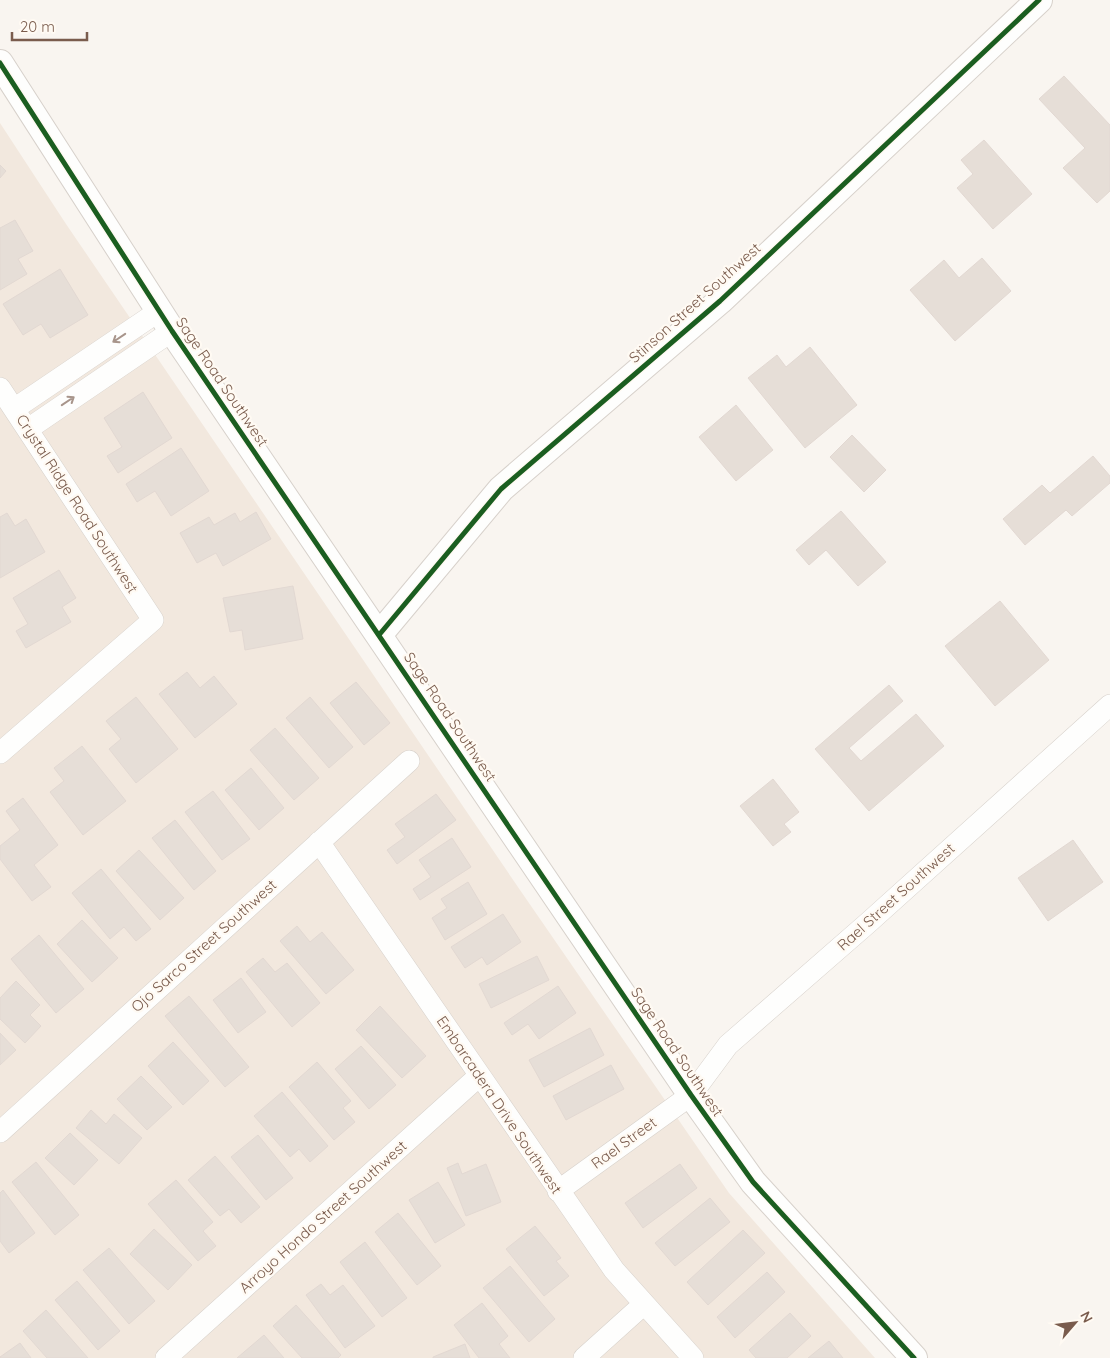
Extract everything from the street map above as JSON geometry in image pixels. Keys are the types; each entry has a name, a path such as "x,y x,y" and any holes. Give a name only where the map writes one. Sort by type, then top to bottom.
{"street":[{"name":"Stinson Street Southwest","path":"380,634 501,490 720,301 1039,0"},
{"name":"Sage Road Southwest","path":"0,63 166,321 691,1095 753,1182 914,1358"},
{"path":"0,92 39,148 57,152"},
{"path":"14,409 166,321"},
{"path":"28,429 166,321"},
{"name":"Crystal Ridge Road Southwest","path":"0,388 153,620 0,752"},
{"name":"Rael Street Southwest","path":"691,1095 728,1045 869,922 1110,705"},
{"name":"Ojo Sarco Street Southwest","path":"0,1132 409,761"},
{"name":"Embarcadera Drive Southwest","path":"319,842 614,1270 693,1358"},
{"name":"Arroyo Hondo Street Southwest","path":"166,1358 479,1076"},
{"name":"Rael Street","path":"558,1190 691,1095"},
{"path":"584,1358 644,1304"}],"shaded area":[{"path":"0,123 66,224 729,1193 875,1358 0,1358"}],"building":[{"path":"1064,76 1110,125 1110,191 1097,203 1063,168 1085,148 1039,99"},
{"path":"984,140 1032,194 993,229 957,188 973,174 961,160"},
{"path":"0,165 6,171 0,178"},
{"path":"15,220 33,251 18,259 27,274 0,290 0,228"},
{"path":"982,258 1011,291 955,341 910,290 944,260 959,278"},
{"path":"60,269 88,315 50,338 41,324 23,335 3,304"},
{"path":"810,347 857,405 805,448 748,378 777,355 786,367"},
{"path":"143,392 172,438 118,473 107,456 122,447 104,418"},
{"path":"736,405 773,450 736,481 699,437"},
{"path":"852,435 886,470 864,492 830,457"},
{"path":"181,448 209,491 171,516 155,491 137,502 126,484"},
{"path":"1093,456 1110,476 1110,483 1072,516 1066,510 1025,545 1003,519 1042,485 1050,493"},
{"path":"841,511 886,562 858,586 826,550 809,565 796,550"},
{"path":"256,512 271,539 223,566 216,553 197,563 180,533 209,517 214,525 235,513 240,522"},
{"path":"7,513 15,526 26,519 45,552 0,578 0,517"},
{"path":"59,570 76,598 62,607 71,622 26,648 16,631 28,624 13,598"},
{"path":"293,586 303,639 245,650 242,630 230,632 223,598"},
{"path":"1000,601 1049,660 995,706 945,646"},
{"path":"187,672 200,688 214,676 237,704 195,738 159,694"},
{"path":"356,682 390,723 364,745 330,703"},
{"path":"889,685 903,701 849,748 861,761 916,714 944,746 869,811 815,749"},
{"path":"136,697 178,749 136,783 109,749 121,739 106,721"},
{"path":"310,697 353,747 329,768 286,718"},
{"path":"275,728 319,778 294,800 250,750"},
{"path":"82,746 126,801 83,835 50,792 64,781 54,768"},
{"path":"251,768 284,808 259,830 225,790"},
{"path":"773,779 799,812 784,824 791,832 773,846 740,806"},
{"path":"213,791 250,839 222,860 185,812"},
{"path":"436,794 456,820 397,864 387,850 405,837 395,824"},
{"path":"23,798 58,845 34,865 51,887 32,901 0,859 0,846 20,830 6,811"},
{"path":"175,820 216,871 194,890 152,838"},
{"path":"452,838 471,867 420,900 413,889 431,877 419,860"},
{"path":"1073,840 1103,882 1048,921 1018,878"},
{"path":"139,850 184,898 160,920 116,871"},
{"path":"101,869 151,929 136,941 124,927 110,939 72,893"},
{"path":"468,882 487,914 445,940 432,918 447,908 441,899"},
{"path":"503,914 521,942 487,965 482,957 465,968 451,947"},
{"path":"82,920 118,958 92,982 57,944"},
{"path":"297,926 310,942 322,932 354,970 326,994 280,941"},
{"path":"39,935 84,989 56,1013 11,959"},
{"path":"537,956 549,980 491,1008 479,984"},
{"path":"263,958 275,972 287,963 320,1003 292,1027 246,972"},
{"path":"241,978 266,1012 238,1033 213,1000"},
{"path":"16,981 40,1005 30,1015 41,1026 25,1043 0,1019 0,998"},
{"path":"558,986 576,1013 539,1039 528,1024 512,1035 504,1023"},
{"path":"189,996 249,1067 225,1087 165,1016"},
{"path":"380,1006 426,1056 402,1078 356,1030"},
{"path":"590,1028 604,1055 544,1087 529,1060"},
{"path":"0,1033 16,1050 0,1065"},
{"path":"173,1042 209,1081 183,1105 148,1066"},
{"path":"361,1046 396,1085 369,1109 335,1069"},
{"path":"317,1062 351,1101 343,1108 355,1122 334,1140 289,1087"},
{"path":"611,1065 624,1089 566,1120 553,1096"},
{"path":"141,1076 172,1107 147,1130 117,1099"},
{"path":"282,1092 328,1146 310,1162 299,1149 290,1157 254,1116"},
{"path":"91,1110 106,1124 114,1114 142,1138 119,1164 76,1128"},
{"path":"70,1133 98,1160 74,1185 45,1158"},
{"path":"258,1135 293,1178 266,1200 231,1157"},
{"path":"215,1156 260,1207 241,1223 229,1209 220,1216 188,1180"},
{"path":"36,1162 79,1215 55,1235 12,1182"},
{"path":"458,1163 462,1174 486,1164 501,1202 466,1216 447,1168"},
{"path":"680,1164 697,1188 643,1228 625,1203"},
{"path":"176,1180 213,1222 203,1231 216,1246 198,1261 148,1204"},
{"path":"438,1182 465,1225 435,1243 409,1200"},
{"path":"3,1190 35,1233 9,1253 0,1241 0,1193"},
{"path":"710,1198 730,1222 675,1266 655,1243"},
{"path":"398,1213 441,1266 417,1285 375,1232"},
{"path":"535,1226 561,1258 556,1261 569,1276 544,1296 506,1249"},
{"path":"154,1229 192,1265 168,1290 130,1254"},
{"path":"743,1230 765,1253 708,1305 687,1282"},
{"path":"365,1242 407,1298 382,1317 340,1262"},
{"path":"109,1248 155,1301 129,1324 83,1270"},
{"path":"510,1266 555,1319 529,1342 483,1288"},
{"path":"767,1272 785,1292 735,1338 717,1317"},
{"path":"77,1281 120,1331 98,1350 55,1300"},
{"path":"321,1284 330,1295 343,1285 375,1326 345,1348 306,1295"},
{"path":"482,1303 508,1336 499,1344 510,1358 479,1358 454,1325"},
{"path":"296,1305 341,1355 338,1358 302,1358 273,1326"},
{"path":"46,1310 88,1358 47,1358 23,1331"},
{"path":"790,1313 811,1336 787,1358 756,1358 749,1350"},
{"path":"264,1335 284,1358 237,1358"},
{"path":"829,1341 843,1358 808,1358"},
{"path":"20,1343 31,1358 0,1358 0,1357"},
{"path":"465,1344 470,1358 433,1358 433,1357"}],"cycle path":[{"path":"379,635 501,489 720,301 1039,0"},
{"path":"0,63 172,331 691,1095 753,1182 914,1358"}]}
